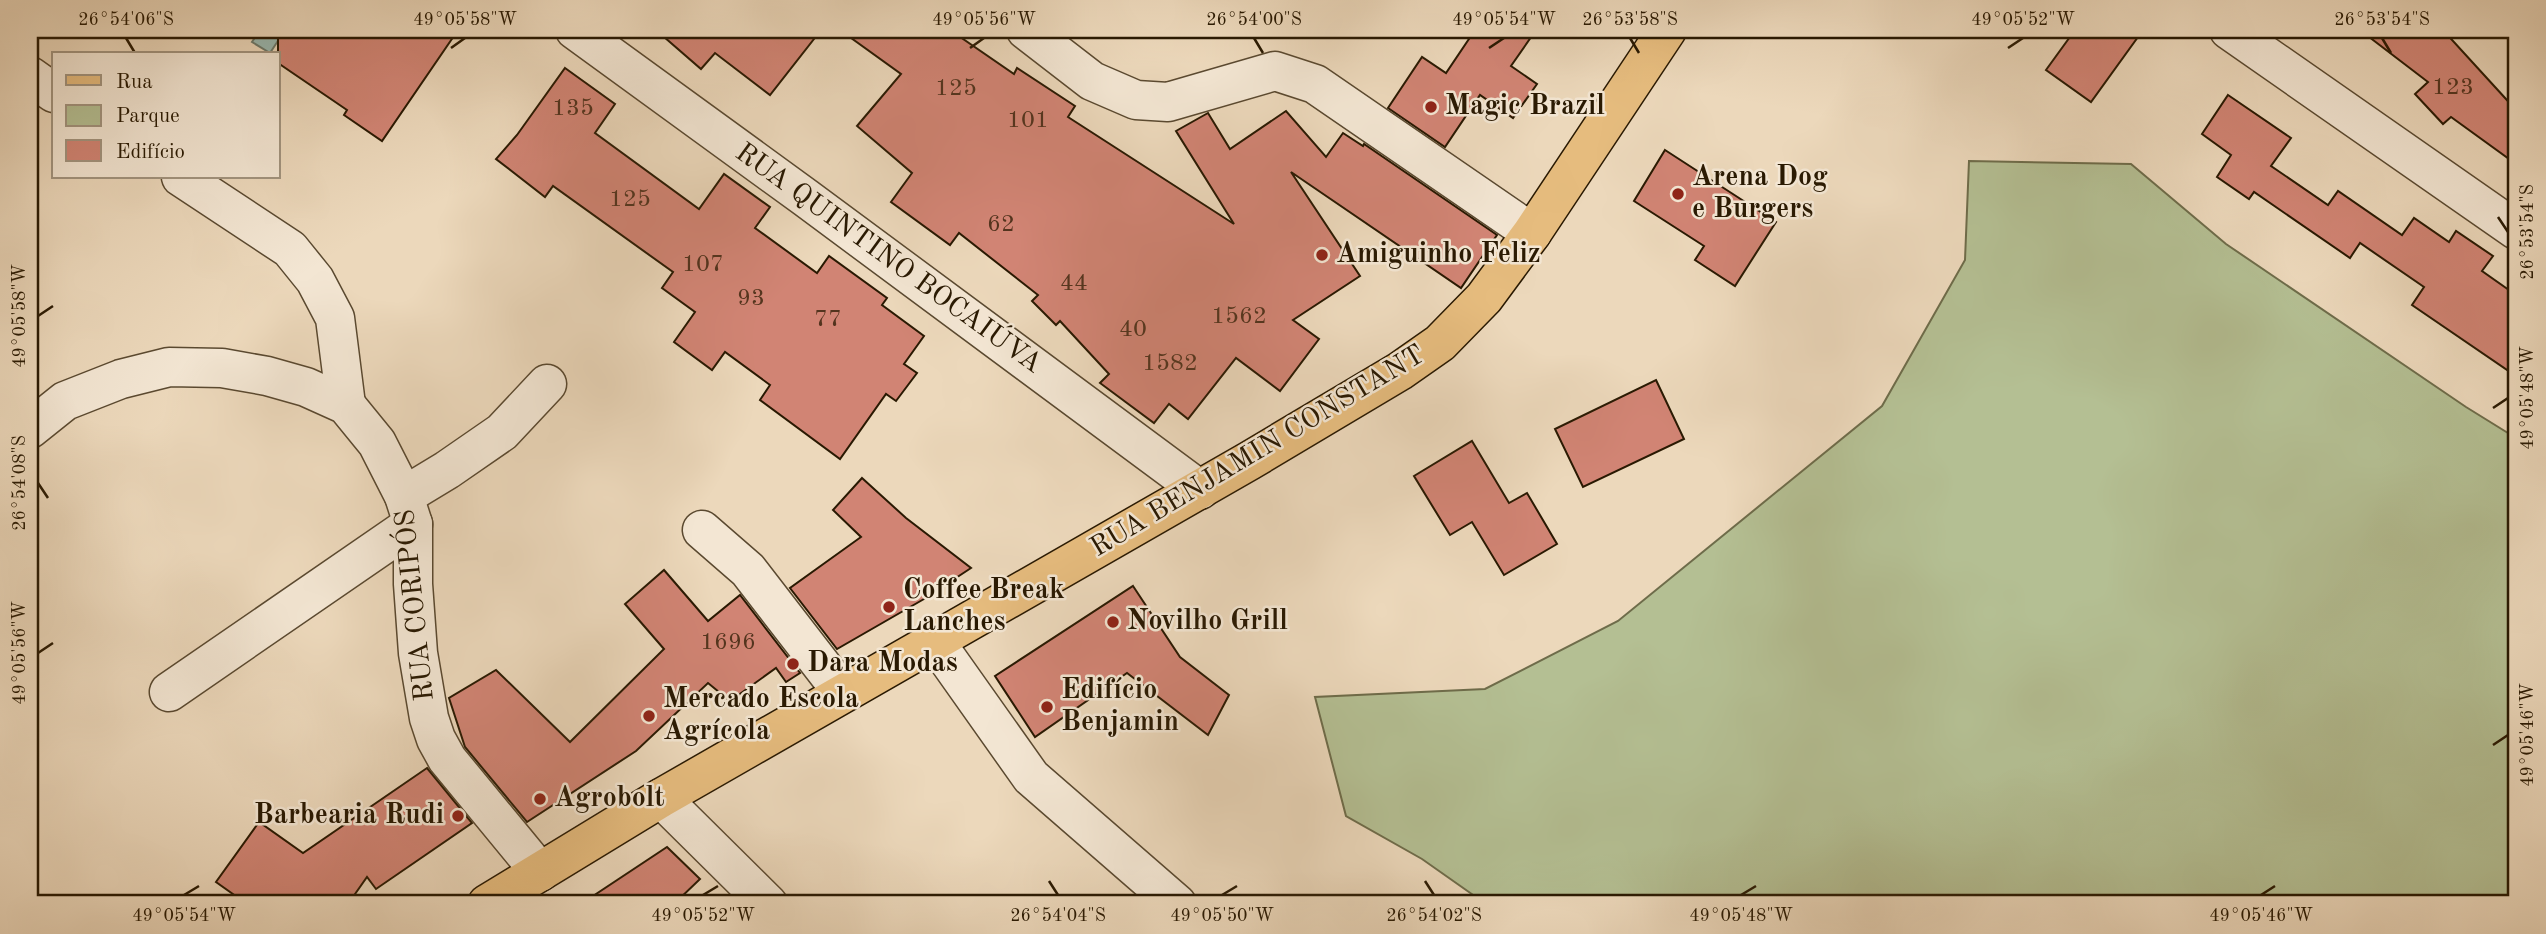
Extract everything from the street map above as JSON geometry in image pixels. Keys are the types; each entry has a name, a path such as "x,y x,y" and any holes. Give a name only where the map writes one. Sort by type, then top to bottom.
{"main road":[{"name":"RUA BENJAMIN CONSTANT","path":"487,904 843,692 1200,490 1400,372 1440,343 1483,298 1532,233 1667,30"}],"street":[{"name":"RUA QUINTINO BOCAIÚVA","path":"575,30 1200,490"},
{"path":"1026,30 1091,80 1136,100 1168,102 1276,71 1315,84 1532,233"},
{"path":"2229,30 2516,230"},
{"path":"30,76 52,92"},
{"path":"183,178 290,249 315,279 335,318 346,405"},
{"name":"RUA CORIPÓS","path":"30,429 65,401 121,379 169,367 222,368 267,376 306,387 346,405 377,443 408,510 418,653 429,718 436,740 447,759 540,872"},
{"path":"169,692 408,510 447,470 502,432 548,384"},
{"path":"702,530 748,570 843,692"},
{"path":"934,640 1031,777 1177,904"},
{"path":"661,798 768,904"}],"green space":[{"path":"1969,161 2131,164 2226,244 2516,438 2516,904 1486,904 1422,859 1346,816 1315,697 1485,689 1618,621 1882,406 1965,260"}],"water":[{"path":"260,30 285,30 271,52 252,42"}],"building":[{"path":"278,30 458,30 382,141 344,115 347,110 280,64"},
{"path":"656,30 821,30 770,95 715,53 701,69"},
{"path":"840,30 950,30 1014,74 1017,68 1075,106 1068,117 1234,224 1176,131 1208,113 1230,149 1286,111 1326,157 1343,133 1363,146 1364,144 1497,235 1461,288 1291,172 1360,276 1293,320 1319,339 1280,391 1236,358 1188,419 1169,404 1154,423 1100,383 1109,374 1060,321 1056,325 1032,301 1038,295 959,233 950,245 891,202 912,173 857,126 901,74"},
{"path":"1475,30 1536,30 1511,66 1537,84 1513,118 1480,95 1445,147 1388,108 1422,57 1446,73"},
{"path":"2075,30 2143,30 2091,102 2046,70"},
{"path":"2360,30 2443,30 2516,110 2516,164 2451,117 2443,124 2415,94 2428,82"},
{"path":"565,68 615,104 595,133 699,209 724,174 770,207 755,228 817,273 829,256 887,298 882,305 924,336 904,364 917,373 896,401 886,394 840,459 760,400 770,385 725,352 712,370 674,342 695,312 662,288 673,272 553,186 545,197 496,159 517,135"},
{"path":"2228,95 2291,138 2271,166 2328,205 2338,191 2402,235 2414,218 2449,242 2456,231 2493,256 2482,271 2516,295 2516,376 2412,305 2424,287 2360,243 2350,258 2254,192 2249,199 2217,177 2231,155 2202,134"},
{"path":"1665,150 1776,222 1735,286 1695,260 1704,246 1634,201"},
{"path":"1656,380 1684,439 1583,487 1555,429"},
{"path":"1472,441 1509,503 1527,493 1557,544 1504,575 1472,522 1450,535 1414,476"},
{"path":"862,478 906,518 971,568 924,599 837,649 790,588 861,537 833,510"},
{"path":"664,570 708,621 740,595 800,673 786,682 776,668 730,701 708,683 636,751 527,822 465,747 449,698 496,670 570,742 664,649 625,604"},
{"path":"1133,586 1180,657 1229,695 1208,735 1127,673 1035,737 995,676"},
{"path":"427,768 472,823 376,889 367,877 348,904 247,904 216,882 259,822 303,853"},
{"path":"667,847 700,879 674,904 581,904"}],"place":[{"name":"Magic Brazil","path":"1431,107"},
{"name":"Arena Dog e Burgers","path":"1678,194"},
{"name":"Amiguinho Feliz","path":"1322,255"},
{"name":"Coffee Break Lanches","path":"889,607"},
{"name":"Novilho Grill","path":"1113,622"},
{"name":"Dara Modas","path":"793,664"},
{"name":"Edifício Benjamin","path":"1047,707"},
{"name":"Mercado Escola Agrícola","path":"649,716"},
{"name":"Agrobolt","path":"540,799"},
{"name":"Barbearia Rudi","path":"458,816"}]}
